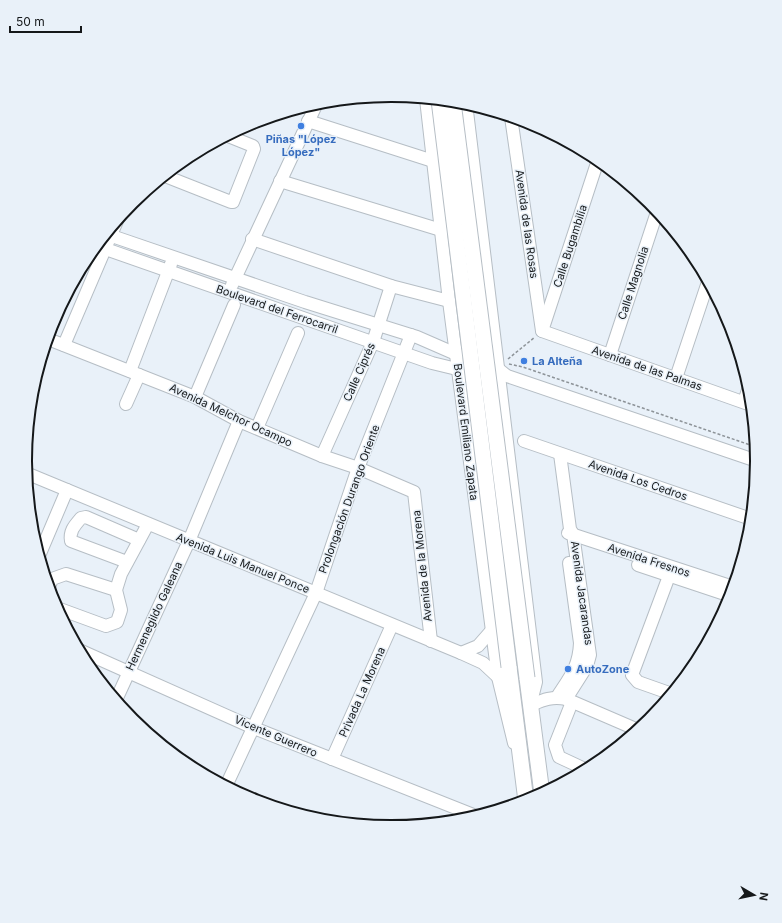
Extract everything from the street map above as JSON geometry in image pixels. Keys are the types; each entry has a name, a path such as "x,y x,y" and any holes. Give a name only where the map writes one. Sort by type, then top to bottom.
{"main road":[{"name":"Boulevard Emiliano Zapata","path":"429,105 509,667 525,794"},
{"path":"453,108 541,787"}],"street":[{"name":"Boulevard Emiliano Zapata","path":"428,105 433,161 449,301 498,677 511,734 521,761"},
{"path":"229,293 252,239 313,111"},
{"path":"467,111 500,371 536,682 530,705"},
{"path":"308,122 433,161"},
{"name":"Avenida de las Rosas","path":"512,124 542,331"},
{"path":"171,178 233,202 254,149 253,146 235,139"},
{"name":"Calle Bugambilia","path":"542,331 596,167"},
{"path":"280,181 441,230"},
{"name":"Calle Magnolia","path":"610,355 655,218"},
{"name":"Boulevard del Ferrocarril","path":"117,230 173,258 234,279 411,335 500,371"},
{"path":"252,239 391,286 449,301"},
{"name":"Boulevard del Ferrocarril","path":"103,248 432,363 458,369 500,371"},
{"path":"64,345 98,254"},
{"path":"126,404 134,373 173,258"},
{"name":"Calle Ciprés","path":"322,456 373,342 391,286"},
{"path":"676,378 706,289"},
{"path":"195,397 234,305"},
{"name":"Avenida de las Palmas","path":"542,331 745,402"},
{"path":"257,428 298,333"},
{"name":"Prolongación Durango Oriente","path":"228,781 316,593 358,468 411,335"},
{"name":"Avenida Melchor Ocampo","path":"53,341 195,397 239,421 322,456 358,468 414,492"},
{"path":"500,371 750,458"},
{"name":"Hermenegildo Galeana","path":"118,695 189,541 239,421"},
{"name":"Avenida Los Cedros","path":"524,441 745,517"},
{"name":"Avenida Jacarandas","path":"555,745 565,699 587,666 590,655 570,536 560,454"},
{"name":"Avenida Luis Manuel Ponce","path":"33,476 461,653 483,663 498,677"},
{"path":"43,548 67,490"},
{"name":"Avenida de la Morena","path":"414,492 431,641"},
{"path":"127,562 71,541 70,535 73,527 81,518 86,518 139,540"},
{"path":"65,611 106,626 117,622 121,610 116,590 127,562 148,524"},
{"name":"Avenida Fresnos","path":"570,536 671,571 725,594"},
{"path":"666,692 638,682 632,674 671,571"},
{"name":"Avenida Fresnos","path":"671,571 728,587"},
{"path":"52,579 66,574 116,590"},
{"name":"Privada La Morena","path":"332,759 392,625"},
{"path":"461,653 478,646 492,630"},
{"name":"Vicente Guerrero","path":"89,654 254,728 467,812"},
{"path":"530,705 548,698 565,699 632,727"},
{"path":"536,747 555,745 559,757 579,766"}],"path":[{"path":"500,371 508,358 542,331"},
{"path":"500,371 523,367 749,446"}],"place":[{"name":"Piñas \"López López\"","path":"301,126"},
{"name":"La Alteña","path":"524,361"},
{"name":"AutoZone","path":"568,669"}]}
